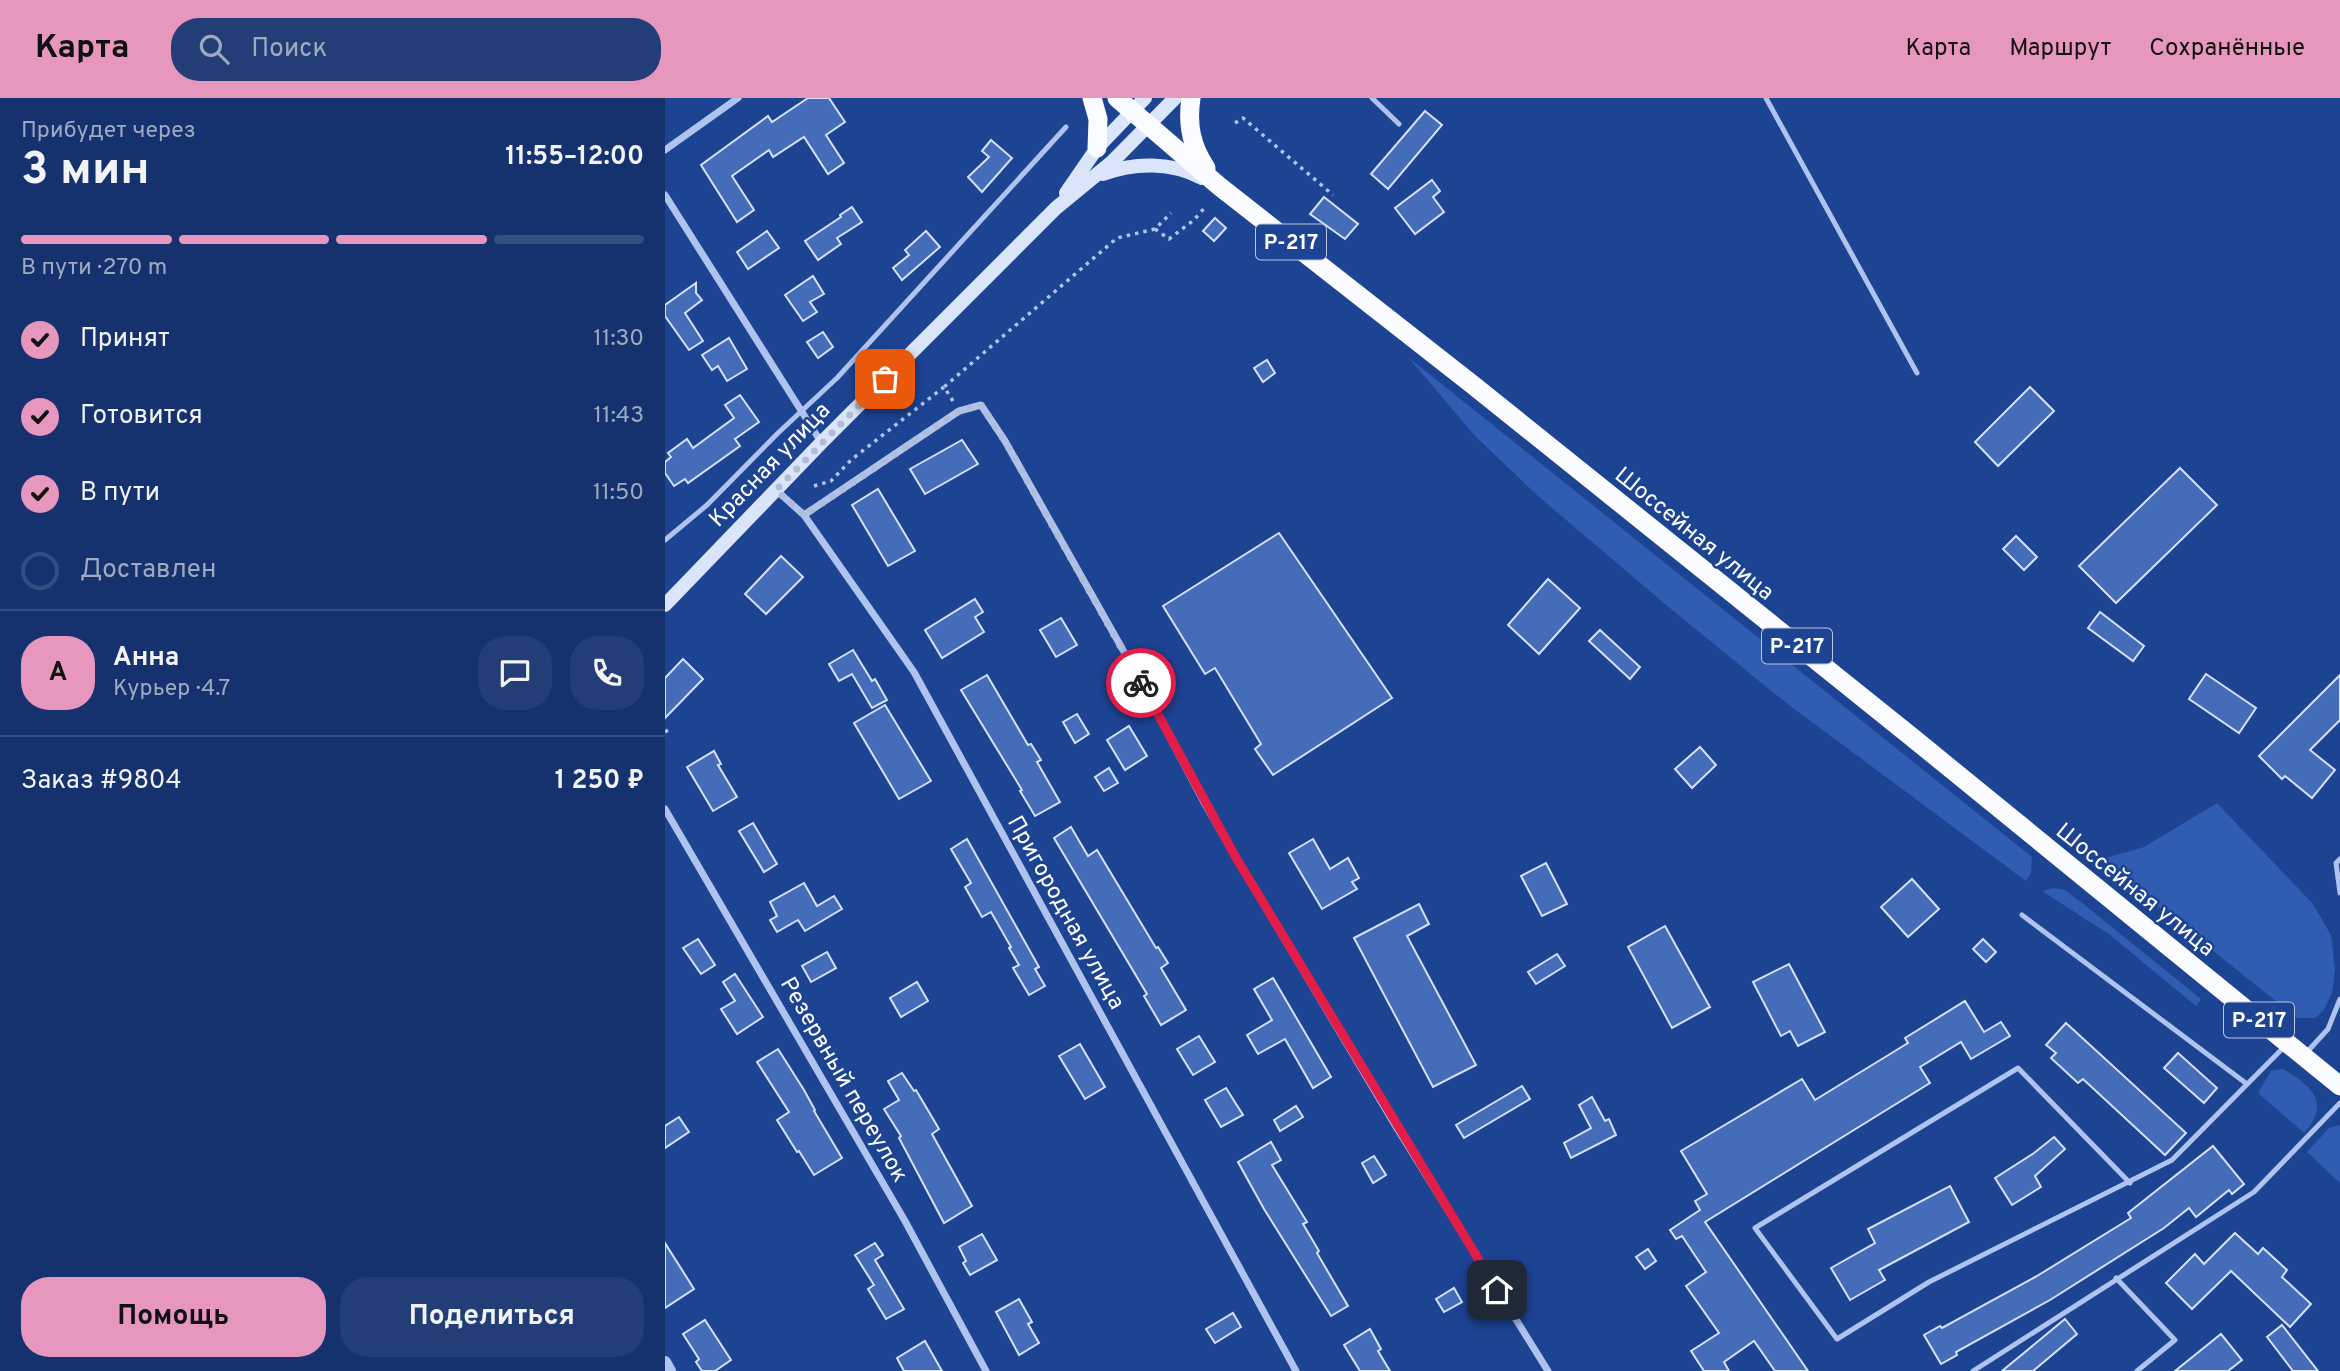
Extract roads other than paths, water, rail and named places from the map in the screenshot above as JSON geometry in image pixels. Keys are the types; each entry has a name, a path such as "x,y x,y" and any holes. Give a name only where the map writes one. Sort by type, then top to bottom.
{"highway":[{"path":"1092,98 1098,119 1097,148"},
{"name":"Шоссейная улица","path":"1117,98 1139,104 1149,125 1219,186 1484,394 2340,1086"},
{"path":"1191,98 1188,115 1191,138 1198,156 1219,186"}],"main road":[{"name":"Красная улица","path":"665,605 822,442 1056,208 1112,162 1175,98"},
{"name":"Красная улица","path":"1056,208 1097,148 1139,104"},
{"path":"1092,178 1118,169 1167,166 1188,170 1219,186"}],"street":[{"path":"665,150 738,98"},
{"path":"665,195 822,442"},
{"path":"804,515 959,411 981,405 1005,441 1132,666 1235,856 1395,1125 1548,1371"},
{"name":"Пригородная улица","path":"776,490 804,515 914,672 1296,1371"},
{"name":"Резервный переулок","path":"665,809 905,1221 986,1371"},
{"path":"665,1362 670,1371"}],"lane":[{"path":"1372,98 1399,124"},
{"path":"1766,98 1917,373"},
{"path":"665,540 707,505 801,410 837,378 1066,127"},
{"path":"2340,859 2336,863 2340,893"},
{"path":"2022,915 2247,1084"},
{"path":"2303,1056 2329,1029 2340,999"},
{"path":"2130,1182 2018,1068 1755,1228 1837,1339 1929,1282 2130,1182 2172,1160 2288,1042"},
{"path":"1973,1371 2254,1192 2340,1103"},
{"path":"2116,1278 2175,1340 2137,1371"}]}
